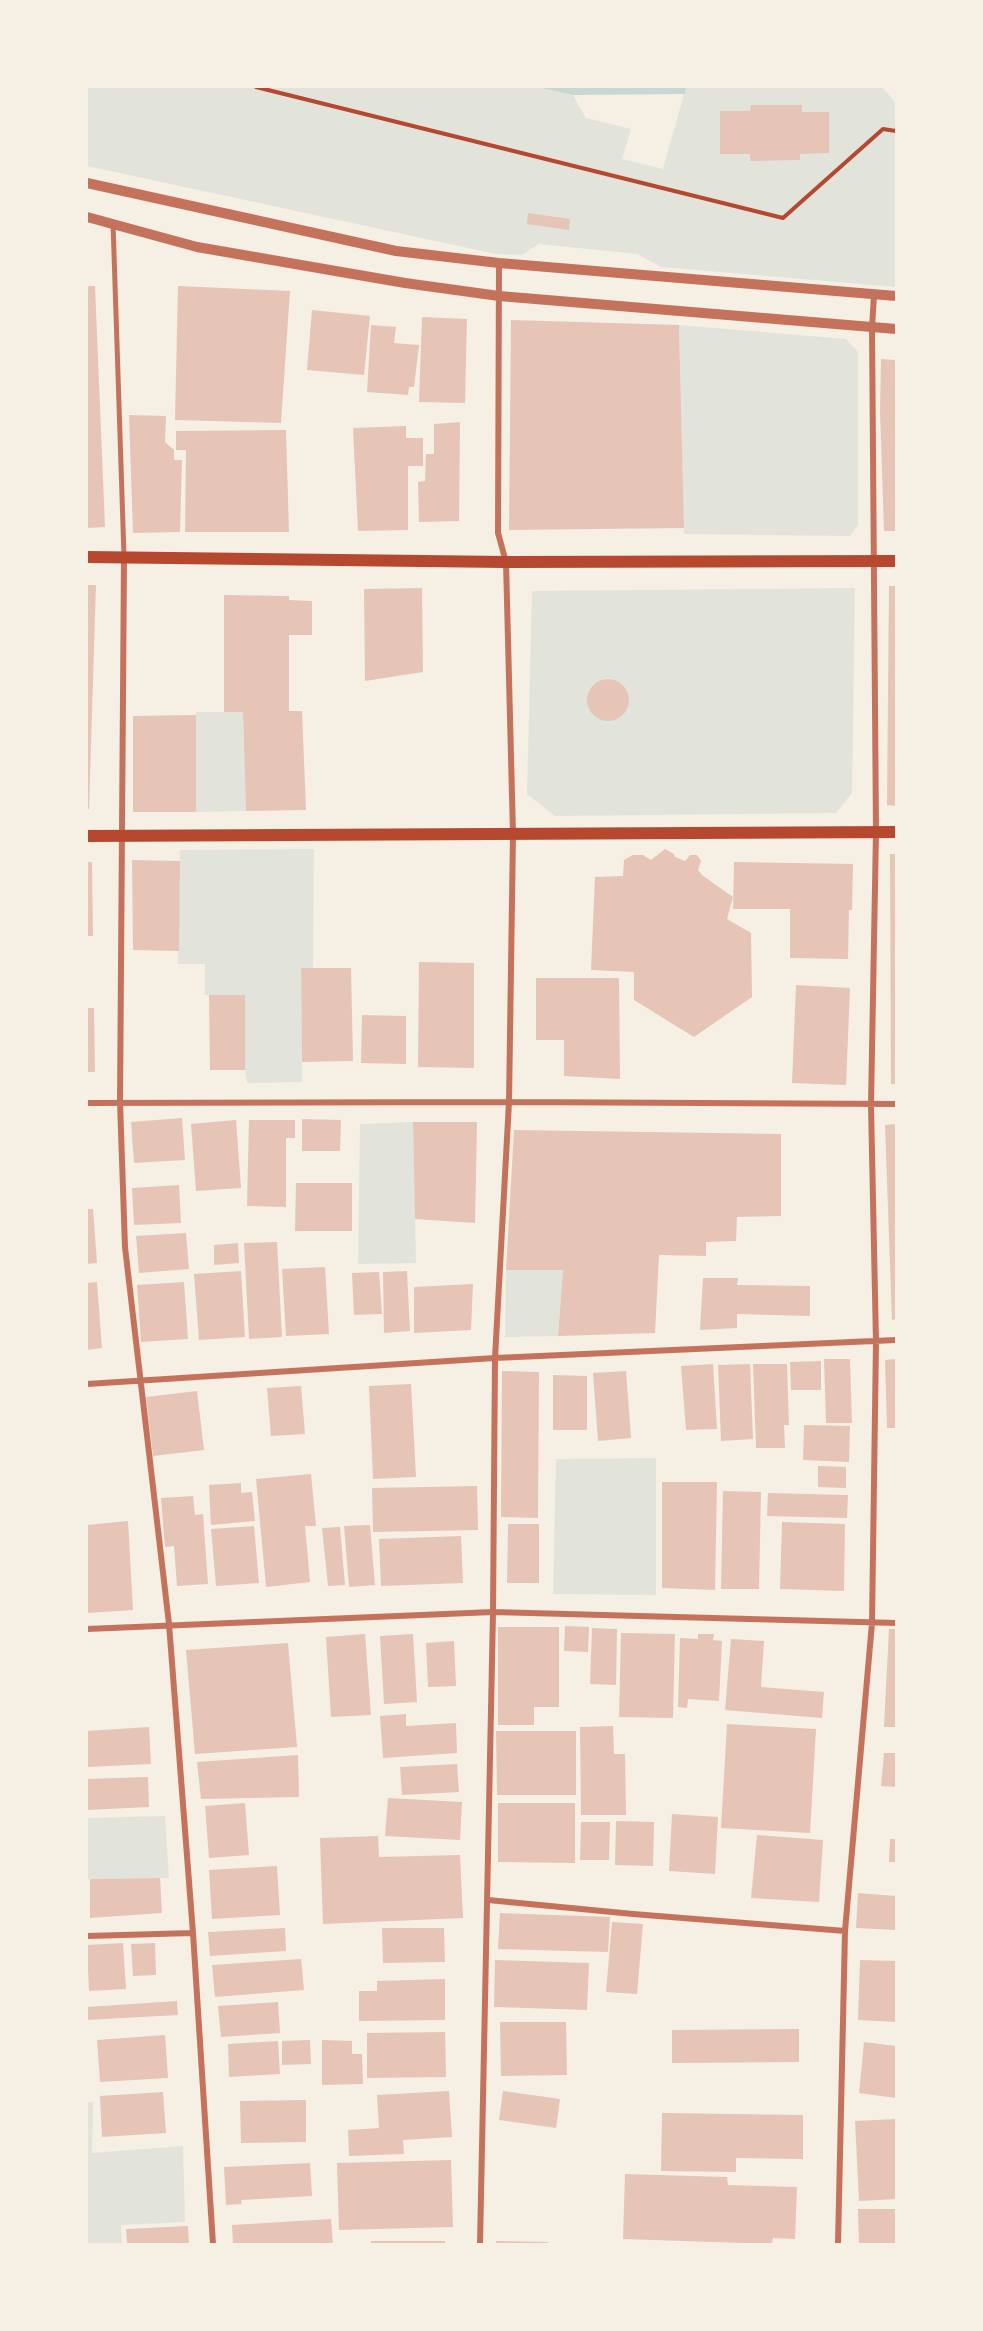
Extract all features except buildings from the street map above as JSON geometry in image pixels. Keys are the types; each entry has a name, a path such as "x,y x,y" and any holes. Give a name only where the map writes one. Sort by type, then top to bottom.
{"main road":[{"path":"87,557 506,562 896,561"},
{"path":"87,836 896,832"}],"street":[{"path":"87,183 396,251 499,263 896,296"},
{"path":"87,217 197,247 405,283 499,296 896,329"},
{"path":"113,223 124,558 120,1102 125,1247 169,1624 193,1933 213,2244"},
{"path":"480,2244 493,1612 495,1358 509,1102 513,834 506,562 498,533 499,263"},
{"path":"838,2244 845,1931 872,1623 876,1342 871,1106 876,832 872,328 874,295"},
{"path":"87,1103 509,1102 871,1106 896,1104"},
{"path":"87,1384 495,1358 896,1340"},
{"path":"87,1629 493,1612 896,1623"},
{"path":"488,1900 845,1931"},
{"path":"87,1936 193,1933"}],"path":[{"path":"256,87 783,219 883,129 896,131"}],"shaded area":[{"path":"87,87 536,87 573,95 586,118 631,129 622,159 663,169 686,87 882,87 896,103 896,287 661,267 637,254 539,244 522,255 496,254 87,166"},
{"path":"536,87 686,87 685,94 573,95"},
{"path":"679,325 846,339 858,352 858,525 850,536 684,534"},
{"path":"855,588 852,793 836,813 555,816 527,794 532,591"},
{"path":"196,712 243,712 246,811 196,812"},
{"path":"314,849 313,968 301,969 302,1082 247,1083 245,995 205,995 205,964 178,964 180,850"},
{"path":"413,1122 416,1263 358,1264 360,1124"},
{"path":"506,1270 563,1270 558,1336 505,1337"},
{"path":"656,1458 656,1595 553,1594 556,1459"},
{"path":"165,1816 169,1878 87,1879 87,1818"},
{"path":"87,2102 93,2102 92,2153 183,2146 185,2222 121,2225 122,2244 87,2244"}]}
